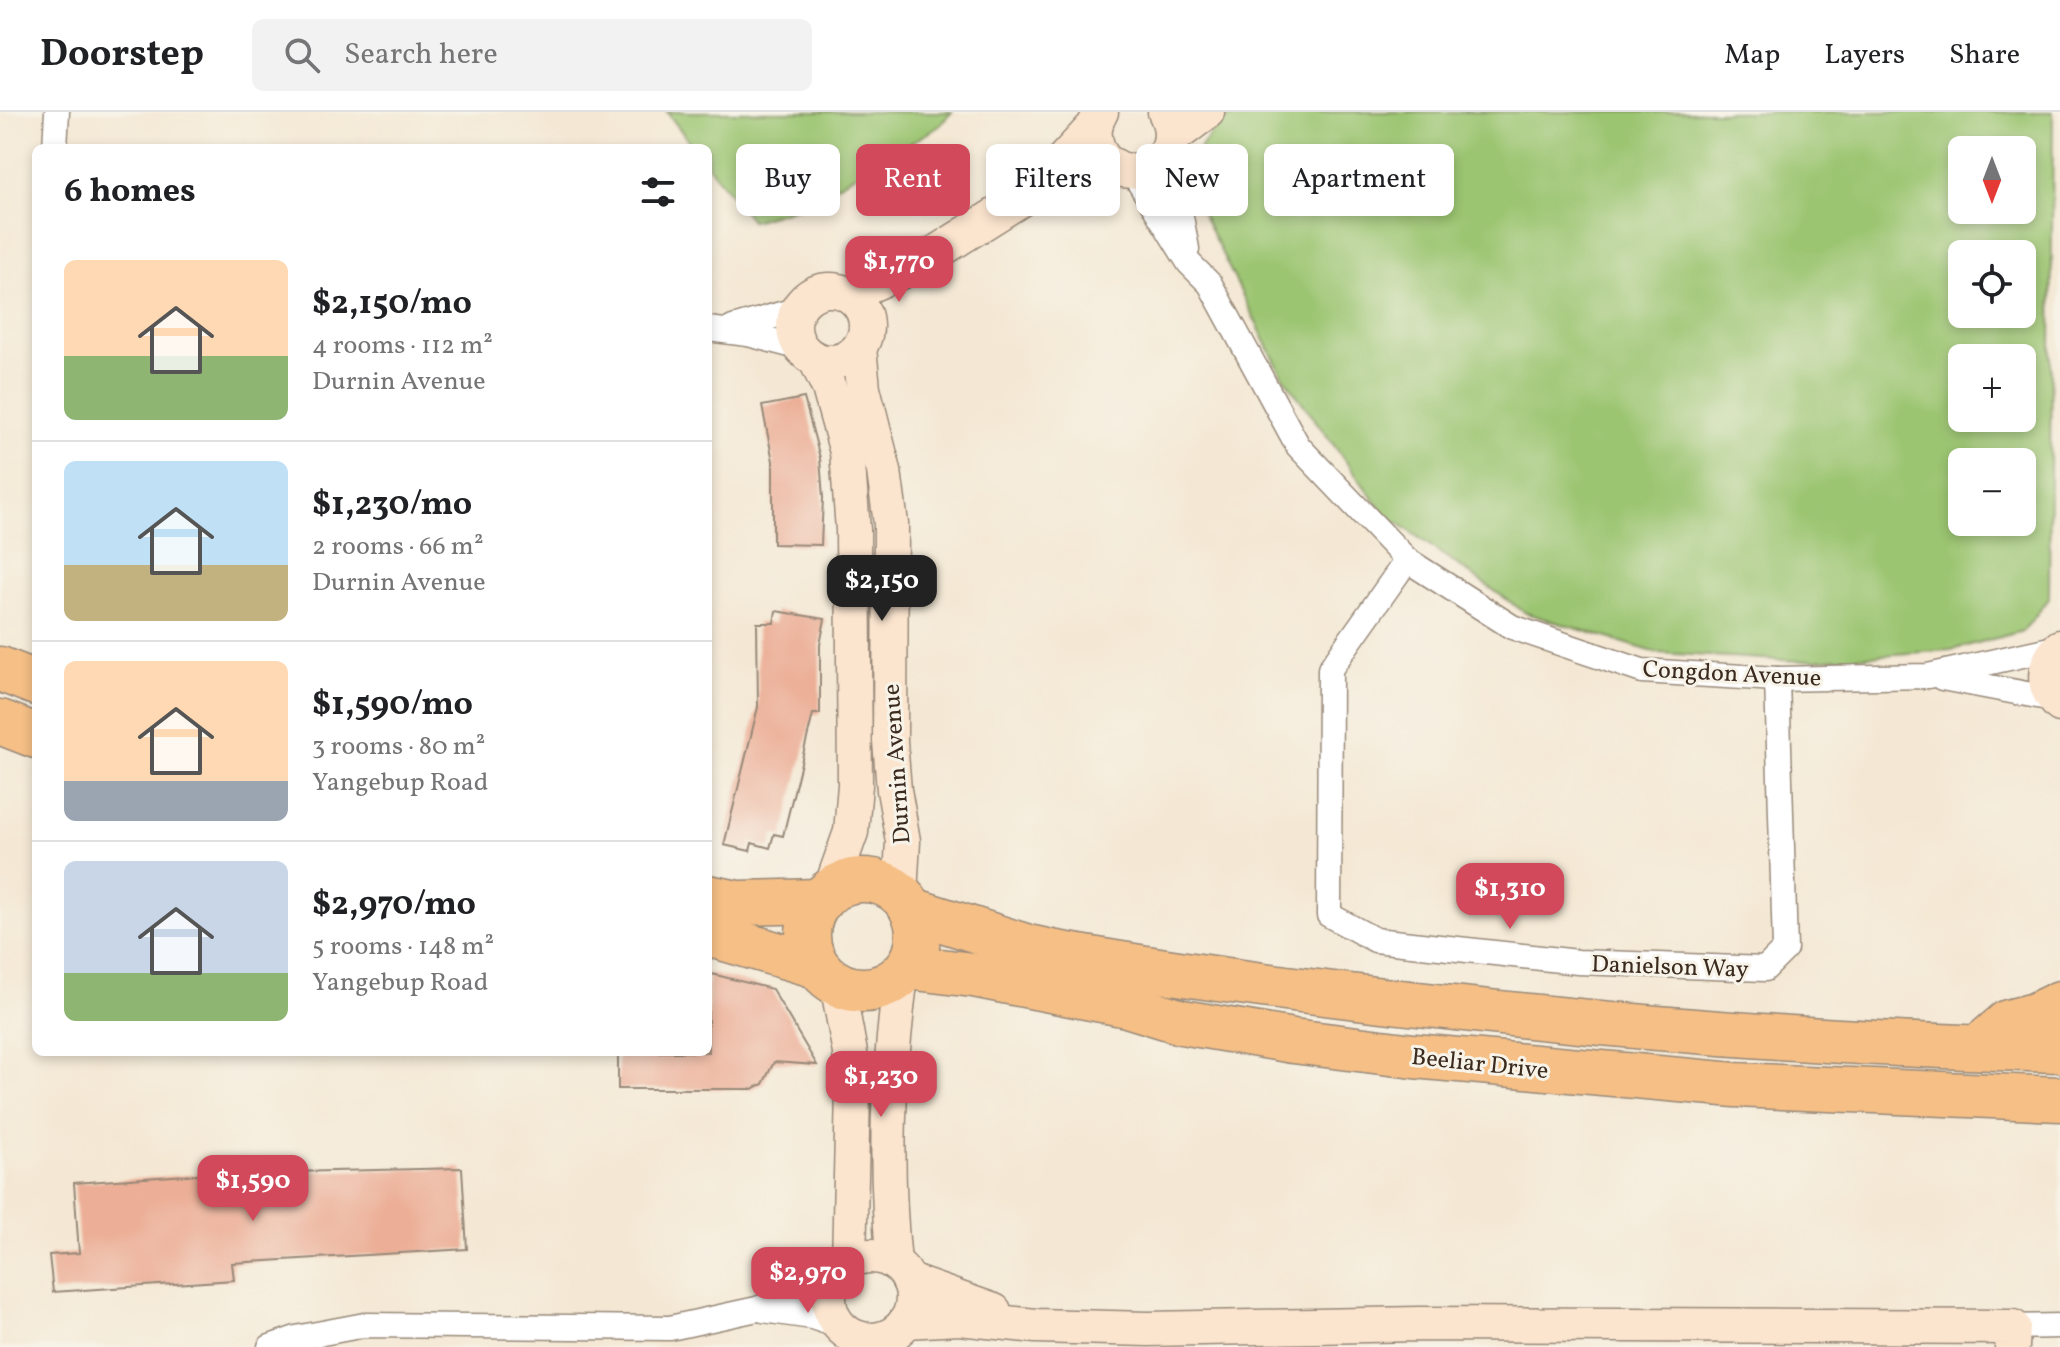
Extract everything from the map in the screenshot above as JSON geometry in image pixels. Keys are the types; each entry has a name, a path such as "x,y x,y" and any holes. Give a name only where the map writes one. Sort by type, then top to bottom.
{"highway":[{"path":"0,669 32,681"},
{"path":"0,722 32,734"},
{"path":"827,974 808,941 812,913 825,896 842,884 866,880 879,882 906,902 1028,947 1242,983 1606,1025 2060,1050"},
{"path":"712,898 738,903 825,896"},
{"path":"712,935 827,974 859,990 871,989 882,986 905,971 915,954 917,924 906,902"},
{"name":"Beeliar Drive","path":"905,971 973,975 1127,1005 1182,1022 1293,1041 1414,1056 1735,1085 2060,1099"},
{"path":"1979,1047 2008,1022 2035,1015 2060,1003"}],"street":[{"path":"55,144 57,112"},
{"path":"1099,116 1094,135 1098,150 1108,163 1139,171 1154,166 1168,133 1207,112"},
{"path":"1075,144 1099,116"},
{"path":"1168,133 1189,263"},
{"name":"Congdon Avenue","path":"1123,168 1189,263 1210,284 1298,446 1407,560 1512,627 1642,671 1777,679 1928,676 2060,647"},
{"path":"852,297 866,287 918,264 994,216"},
{"path":"714,330 748,334 840,361 863,338 918,264"},
{"path":"808,354 794,329 798,309 812,294 822,290 832,289 852,297 861,305 863,338"},
{"path":"714,330 798,309"},
{"name":"Durnin Avenue","path":"863,338 863,388 884,471 891,524 890,741 903,841 906,902"},
{"name":"Durnin Avenue","path":"808,354 829,388 847,452 853,530 855,785 851,832 825,896"},
{"name":"Danielson Way","path":"1407,560 1330,669 1329,915 1375,940 1578,962 1765,969 1785,949 1777,679"},
{"path":"2056,702 2045,678 2051,656 2060,647"},
{"name":"Congdon Avenue","path":"1928,676 2056,702"},
{"path":"896,1334 912,1303 902,1272 887,1145 891,1054 905,971"},
{"path":"827,974 850,1053 853,1090 843,1267 830,1287 829,1302 847,1335"},
{"path":"270,1347 365,1325 592,1337 670,1328 757,1309 806,1290 843,1267 872,1256 902,1272 1036,1326"},
{"path":"757,1309 812,1317 861,1339 874,1339 959,1318 1036,1326 1419,1336 2001,1337 2060,1326"}],"green space":[{"path":"667,112 952,112 938,127 908,144 856,144 856,174 840,183 840,144 736,144 736,201 712,171 712,144 691,144"},
{"path":"1243,112 2053,112 2049,599 2023,631 1951,650 1799,661 1657,653 1526,613 1384,513 1282,375 1203,216 1248,216 1248,144 1203,144 1219,122"},
{"path":"748,216 769,216 752,221"}],"building":[{"path":"804,398 820,458 823,498 821,545 773,544 773,461 762,406"},
{"path":"776,611 825,619 820,645 820,714 813,714 783,836 774,834 770,848 752,843 750,851 724,845 758,707 757,623 774,623"},
{"path":"712,974 772,989 817,1065 774,1062 763,1084 752,1089 618,1089 618,1056 712,1056"},
{"path":"462,1168 467,1249 232,1263 234,1280 53,1292 49,1255 79,1253 74,1183 257,1170 257,1184 290,1172"}]}
